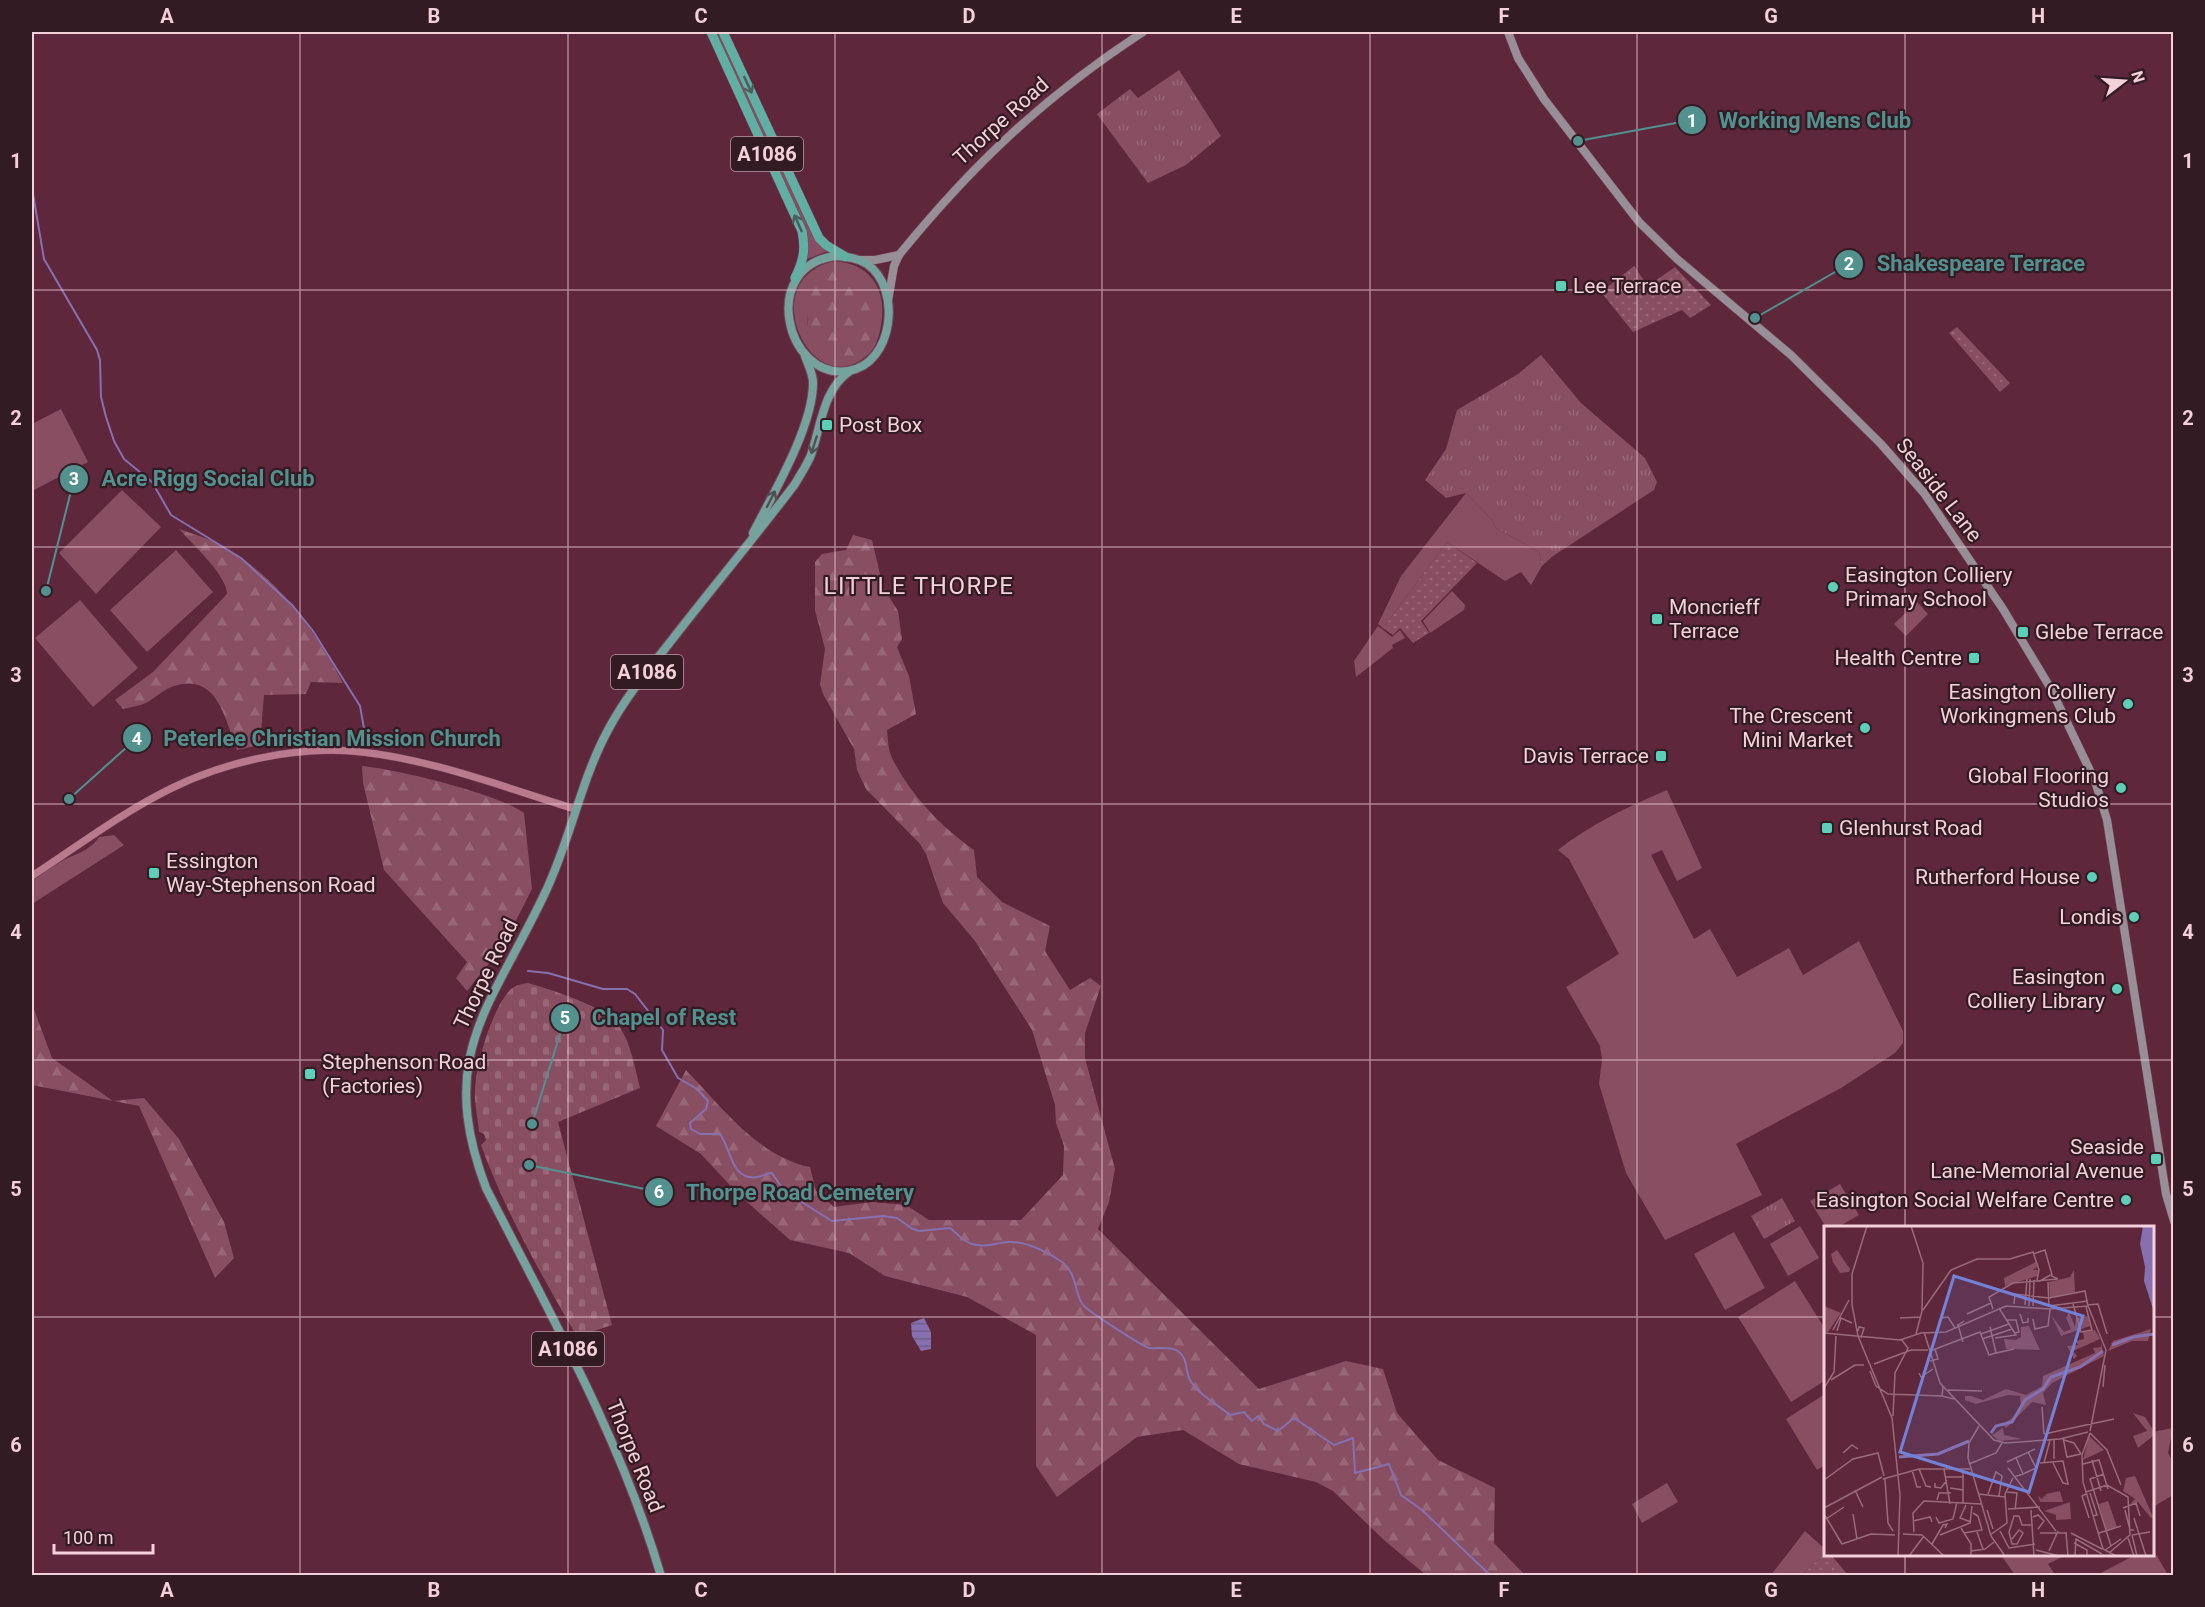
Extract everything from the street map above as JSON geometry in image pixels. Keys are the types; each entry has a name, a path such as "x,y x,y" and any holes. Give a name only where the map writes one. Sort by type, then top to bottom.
{"highway":[{"name":"A1086","path":"711,32 802,231 805,243 803,260 795,278"},
{"name":"A1086","path":"723,32 819,237 826,245 846,257"}],"main road":[{"name":"Thorpe Road","path":"888,302 894,266 899,255 954,188 1021,122 1108,54 1143,32"},
{"name":"Seaside Lane","path":"1508,32 1518,58 1532,81 1639,222 1677,259 1791,355 1881,444 1924,493 2003,609 2052,689 2095,781 2107,820 2166,1194 2174,1221"},
{"path":"859,260 876,272 882,281 888,302 881,347 867,363 850,371 825,369 804,353 791,322 788,303 795,278 813,262 824,257 875,260 899,255"},
{"name":"Thorpe Road","path":"743,550 787,468 801,432 813,384 804,353"},
{"name":"Thorpe Road","path":"661,1575 636,1501 598,1411 486,1188 467,1126 466,1080 475,1032 489,999 546,892 575,809 603,740 623,704 795,484 811,455 831,389 850,371"}],"street":[{"path":"32,876 137,807 174,787 207,773 266,757 295,753 350,751 381,755 433,767 575,809"}],"green space":[{"path":"715,32 720,32 810,230 828,251 807,259 806,233"},
{"path":"1179,70 1221,136 1186,165 1148,183 1097,114 1130,89 1138,98"},
{"path":"835,261 850,264 862,269 877,286 882,310 878,338 871,352 858,362 839,367 821,361 807,347 797,328 794,308 798,288 811,271","holes":["844,277 854,284 869,302 872,338 854,354 840,356 807,333 808,315"]},
{"path":"838,266 868,295 873,308 872,338 858,353 847,358 828,354 812,343 808,337 808,315 804,304 806,289 813,278 824,270"},
{"path":"1634,266 1648,286 1675,267 1711,305 1690,318 1682,310 1633,332 1601,292"},
{"path":"1957,327 2010,383 2000,392 1949,333"},
{"path":"1541,355 1581,403 1645,458 1657,482 1654,490 1553,556 1542,566 1539,552 1496,528 1492,520 1466,493 1446,498 1425,480 1446,449 1457,410 1518,374"},
{"path":"61,409 88,462 32,491 32,424"},
{"path":"122,490 161,527 96,594 59,553"},
{"path":"1466,493 1492,520 1496,528 1539,552 1542,566 1531,585 1521,572 1505,581 1447,542 1383,628 1378,624 1401,576"},
{"path":"179,529 217,543 260,572 277,588 306,624 343,683 311,682 306,694 264,695 260,745 237,750 218,702 201,686 189,684 174,686 146,703 123,709 115,700 153,672 227,594 215,569"},
{"path":"853,535 872,540 883,587 898,611 902,639 897,647 909,676 916,714 887,730 890,752 899,771 927,809 974,850 977,877 1002,902 1050,926 1045,951 1070,990 1090,978 1101,986 1085,1033 1085,1058 1115,1169 1109,1202 1098,1229 1259,1389 1346,1361 1383,1369 1397,1413 1438,1460 1495,1488 1494,1543 1525,1575 1426,1575 1385,1541 1333,1491 1316,1482 1239,1464 1183,1430 1137,1437 1057,1497 1036,1466 1036,1335 967,1297 885,1276 849,1253 790,1240 737,1193 701,1154 656,1126 686,1070 727,1114 757,1141 791,1161 810,1167 816,1191 834,1207 872,1202 906,1205 929,1220 1021,1220 1063,1175 1064,1146 1056,1123 1055,1105 1032,1030 975,941 943,903 926,854 920,844 866,789 857,770 854,749 823,694 820,684 825,649 815,610 815,562 822,554 846,550"},
{"path":"1447,542 1477,563 1421,621 1429,633 1413,643 1400,628 1393,635 1383,628"},
{"path":"176,550 213,592 147,652 110,610"},
{"path":"1452,591 1465,605 1464,610 1430,633 1423,621"},
{"path":"80,600 138,668 93,707 35,638"},
{"path":"1917,602 1928,614 1906,636 1894,624"},
{"path":"1378,626 1392,637 1400,630 1405,638 1392,645 1393,648 1356,677 1354,661"},
{"path":"362,766 446,783 493,798 524,813 532,889 503,946 467,991 456,978 467,962 384,870 363,783"},
{"path":"1667,790 1702,868 1677,881 1662,850 1651,855 1694,939 1710,929 1737,977 1789,948 1803,975 1859,941 1903,1031 1903,1043 1895,1053 1841,1088 1736,1144 1762,1195 1665,1240 1626,1173 1599,1084 1602,1059 1600,1046 1566,987 1619,954 1569,859 1558,850 1624,809"},
{"path":"114,835 124,845 32,904 32,881 60,862 86,849 99,837"},
{"path":"528,983 590,1005 612,1019 627,1040 640,1088 558,1122 612,1325 594,1331 579,1340 513,1220 481,1145 486,1140 484,1134 479,1132 475,1090 478,1066 486,1037 497,1009 511,989"},
{"path":"32,1004 52,1058 113,1101 32,1085"},
{"path":"144,1098 179,1139 224,1222 234,1258 215,1278 139,1106 113,1101"},
{"path":"1840,1184 1859,1215 1840,1226 1825,1226 1810,1201"},
{"path":"1782,1198 1795,1221 1764,1239 1751,1216"},
{"path":"1800,1226 1819,1258 1788,1276 1770,1244"},
{"path":"1734,1232 1765,1288 1725,1310 1694,1254"},
{"path":"1795,1281 1824,1327 1824,1381 1791,1402 1738,1317"},
{"path":"1824,1395 1824,1466 1817,1470 1786,1419"},
{"path":"2173,1428 2168,1453 2173,1462 2173,1495 2154,1506 2154,1432"},
{"path":"1667,1483 1678,1502 1642,1523 1632,1504"},
{"path":"1805,1531 1824,1548 1824,1554 1802,1575 1771,1575"},
{"path":"2154,1551 2168,1575 2097,1575 2133,1556 2154,1556"},
{"path":"1824,1554 1824,1556 1832,1556 1848,1575 1802,1575"},
{"path":"2002,1556 2064,1556 2048,1564 2056,1576 2015,1575"}],"shaded area":[{"path":"924,1318 931,1332 931,1349 921,1351 912,1336 911,1323"}],"waterway":[{"path":"32,188 44,259 97,350 100,360 101,397 114,441 124,459 152,482 171,515 241,558 293,606 313,631 360,706 367,745"},
{"path":"528,971 548,973 603,989 627,989 635,994 663,1030 662,1050 678,1078 697,1089 708,1101 706,1109 690,1123 691,1129 700,1134 720,1134 733,1163 742,1174 758,1177 772,1173 784,1191 832,1221 883,1216 897,1218 919,1231 950,1228 972,1244 1014,1242 1048,1253 1070,1271 1084,1306 1144,1346 1176,1350 1184,1359 1192,1383 1202,1394 1230,1415 1244,1412 1252,1421 1258,1416 1264,1424 1278,1431 1294,1418 1334,1445 1353,1438 1355,1473 1389,1464 1401,1495 1422,1510 1491,1576"}],"place":[{"name":"Working Mens Club","path":"1578,141"},
{"name":"Lee Terrace","path":"1561,286"},
{"name":"Shakespeare Terrace","path":"1755,318"},
{"name":"Post Box","path":"827,425"},
{"name":"Easington Colliery Primary School","path":"1833,587"},
{"name":"Acre Rigg Social Club","path":"46,591"},
{"name":"Moncrieff Terrace","path":"1657,619"},
{"name":"Glebe Terrace","path":"2023,632"},
{"name":"Health Centre","path":"1974,658"},
{"name":"Easington Colliery Workingmens Club","path":"2128,704"},
{"name":"The Crescent Mini Market","path":"1865,728"},
{"name":"Davis Terrace","path":"1661,756"},
{"name":"Global Flooring Studios","path":"2121,788"},
{"name":"Peterlee Christian Mission Church","path":"69,799"},
{"name":"Glenhurst Road","path":"1827,828"},
{"name":"Essington Way-Stephenson Road","path":"154,873"},
{"name":"Rutherford House","path":"2092,877"},
{"name":"Londis","path":"2134,917"},
{"name":"Easington Colliery Library","path":"2117,989"},
{"name":"Stephenson Road (Factories)","path":"310,1074"},
{"name":"Chapel of Rest","path":"532,1124"},
{"name":"Seaside Lane-Memorial Avenue","path":"2156,1159"},
{"name":"Thorpe Road Cemetery","path":"529,1165"},
{"name":"Easington Social Welfare Centre","path":"2126,1200"}],"district":[{"name":"LITTLE THORPE","path":"919,586"}]}
